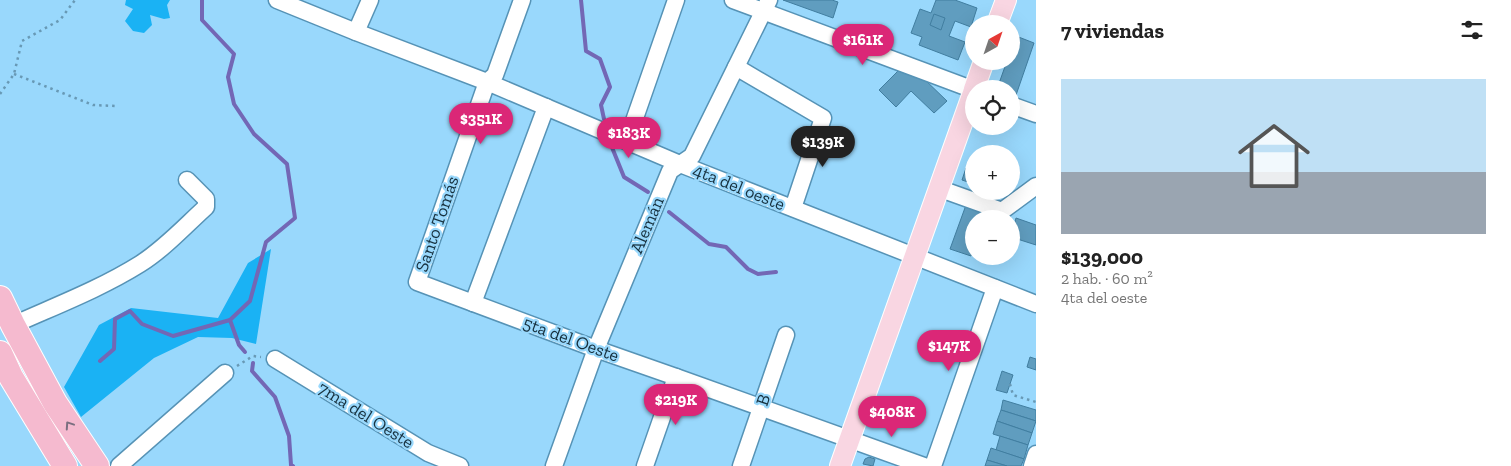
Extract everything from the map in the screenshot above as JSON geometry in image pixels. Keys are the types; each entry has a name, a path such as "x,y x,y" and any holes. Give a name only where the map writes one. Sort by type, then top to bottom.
{"highway":[{"path":"0,298 12,325 54,403 96,466"},
{"path":"0,354 11,377 65,466"}],"main road":[{"path":"1000,15 1006,0"},
{"path":"1011,15 1016,0"},
{"path":"840,466 855,441 919,258 965,117"},
{"path":"919,258 949,192 969,135"},
{"path":"853,466 855,441"}],"street":[{"name":"4ta del oeste","path":"277,0 487,82 680,164 1036,304"},
{"path":"356,32 370,0"},
{"name":"Santo Tomás","path":"417,282 487,82 495,75 522,0"},
{"path":"627,141 676,0"},
{"path":"733,0 767,6 965,86"},
{"name":"Alemán","path":"554,466 596,349 670,171 692,156 767,6"},
{"path":"736,66 823,118 793,208"},
{"path":"473,303 546,107"},
{"path":"1020,108 1036,114"},
{"path":"12,325 102,285 141,263 177,234 206,207 206,198 187,180"},
{"path":"1007,210 1036,186"},
{"path":"949,192 990,210"},
{"name":"5ta del Oeste","path":"417,282 596,349 924,466"},
{"path":"933,466 995,288"},
{"name":"B","path":"741,466 786,335"},
{"name":"7ma del Oeste","path":"275,359 428,453 460,466"},
{"path":"119,466 225,373"},
{"path":"645,466 676,376"},
{"path":"1032,466 1036,454"}],"path":[{"path":"0,94 14,74 22,41 60,20 75,0"},
{"path":"14,74 93,105 115,106"},
{"path":"225,373 253,356 275,359"},
{"path":"1010,384 1013,395 1036,402"}],"shaded area":[{"path":"126,0 170,0 167,5 170,18 164,19 150,15 152,25 144,33 133,31 125,21 133,9 125,5"},
{"path":"271,249 256,344 232,338 198,337 154,358 81,417 64,387 99,325 131,308 218,318 248,263"}],"building":[{"path":"783,0 832,0 838,2 833,18"},
{"path":"936,0 955,0 977,8 975,15 965,15 965,25 955,21 949,36 965,42 958,60 919,45 922,37 911,33 920,9 931,13"},
{"path":"934,14 945,18 941,30 930,25"},
{"path":"1020,38 1034,43 1020,84 1020,80 1000,80 1004,70 1020,70"},
{"path":"901,68 921,76 947,101 934,113 911,91 896,107 879,90"},
{"path":"966,205 978,210 965,210 965,254 950,249"},
{"path":"1020,219 1036,225 1036,245 1020,240"},
{"path":"1030,357 1036,359 1036,370 1027,367"},
{"path":"1002,371 1013,375 1007,393 996,390"},
{"path":"1003,400 1036,410 1036,421 1001,410"},
{"path":"1001,410 1036,421 1032,433 997,421"},
{"path":"997,421 1032,433 1028,445 993,434"},
{"path":"1000,436 1028,445 1024,459 996,450"},
{"path":"991,448 1024,459 1021,466 1007,466 987,460"},
{"path":"869,457 875,459 873,466 863,464 865,459"},
{"path":"987,460 1007,466 985,466"}],"waterway":[{"path":"100,361 114,349 115,319 130,311 142,324 173,336 230,320 250,301 266,242 295,218 287,164 254,134 234,104 228,77 234,54 202,20 202,0"},
{"path":"581,0 586,51 600,59 610,87 601,105 604,119"},
{"path":"611,145 624,177 648,192"},
{"path":"669,212 709,244 726,247 748,269 758,274 776,272"},
{"path":"230,320 239,345 245,352"},
{"path":"253,363 252,371 275,397 289,436 291,465 293,466"}]}
